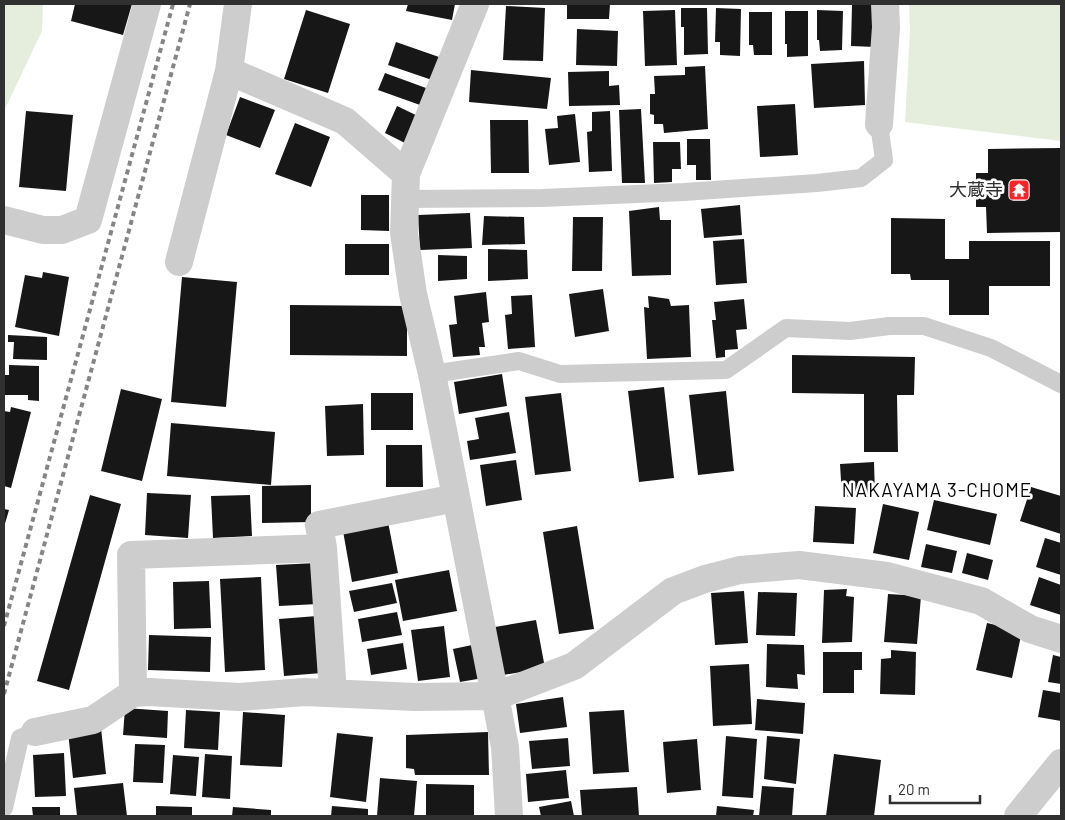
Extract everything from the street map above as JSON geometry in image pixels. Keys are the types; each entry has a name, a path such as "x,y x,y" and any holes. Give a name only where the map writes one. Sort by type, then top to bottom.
{"street":[{"path":"4,220 43,230 62,230 88,220 147,4"},
{"path":"179,262 230,71 238,4"},
{"path":"475,4 405,186 404,233 413,294 432,374 496,696 505,746 509,816"},
{"path":"879,124 886,27 885,4"},
{"path":"230,71 345,120 405,186"},
{"path":"333,693 323,548 319,525 456,498"},
{"path":"133,693 131,555 323,548"},
{"path":"35,732 93,720 133,693 149,692 239,697 306,692 415,697 496,696 574,666 673,591 705,579 740,570 799,565 888,576 981,601 1030,629 1061,639"},
{"path":"1018,816 1061,763"}],"lane":[{"path":"405,186 542,198 684,192 817,183 861,178 884,160 879,124"},
{"path":"432,374 519,361 560,374 726,370 786,328 850,331 889,326 924,326 991,348 1061,384"},
{"path":"4,808 20,738 35,732"}],"green space":[{"path":"4,4 43,4 42,31 4,111"},
{"path":"909,4 1061,4 1061,141 905,122 910,31"}],"building":[{"path":"75,4 132,4 123,35 71,21"},
{"path":"408,4 455,4 452,20 406,11"},
{"path":"567,4 610,4 609,19 567,19"},
{"path":"852,5 876,5 875,47 851,46"},
{"path":"506,6 545,8 543,61 503,60"},
{"path":"681,8 707,8 708,54 684,55 684,27 681,27"},
{"path":"716,8 741,9 740,56 720,55 720,42 715,42"},
{"path":"306,10 350,24 328,93 284,79"},
{"path":"675,10 677,65 645,66 643,11"},
{"path":"817,10 843,11 842,50 820,51 819,40 817,40"},
{"path":"785,11 808,11 808,56 787,57"},
{"path":"749,12 772,12 772,55 754,55 753,45 749,45"},
{"path":"577,29 618,31 617,66 576,65"},
{"path":"396,42 439,57 432,80 388,65"},
{"path":"864,61 865,105 814,108 811,64"},
{"path":"705,66 708,129 664,133 663,124 654,124 654,115 650,114 650,94 655,94 654,76 685,75 685,67"},
{"path":"471,70 551,78 547,109 469,102"},
{"path":"609,71 609,86 619,85 620,105 569,106 568,72"},
{"path":"385,73 426,88 420,105 378,90"},
{"path":"240,97 275,110 260,148 226,135"},
{"path":"795,104 798,155 760,157 757,106"},
{"path":"397,106 420,117 407,144 385,133"},
{"path":"641,109 645,183 622,183 619,110"},
{"path":"26,111 73,115 66,191 19,187"},
{"path":"610,111 612,171 589,172 587,132 592,131 592,112"},
{"path":"575,114 580,162 549,165 545,129 558,128 557,116"},
{"path":"490,120 528,120 529,173 491,173"},
{"path":"295,123 330,137 311,187 275,174"},
{"path":"687,139 710,139 711,180 696,180 696,165 687,165"},
{"path":"653,142 680,142 681,169 672,169 672,182 654,183"},
{"name":"大蔵寺","path":"1061,148 1061,232 987,233 986,207 976,207 976,173 988,173 988,149"},
{"path":"361,195 389,195 389,231 361,230"},
{"path":"740,205 742,235 704,238 701,209"},
{"path":"659,207 660,220 671,220 671,275 632,276 629,211"},
{"path":"470,213 472,248 420,250 418,215"},
{"path":"484,216 524,217 525,244 482,245"},
{"path":"573,217 603,217 602,271 572,271"},
{"path":"891,218 945,219 945,259 969,259 969,241 1050,241 1050,286 989,286 989,315 949,315 949,280 911,280 910,274 891,274"},
{"path":"744,239 747,283 716,285 713,241"},
{"path":"345,244 389,244 389,275 345,275"},
{"path":"488,249 527,250 528,279 488,281"},
{"path":"438,255 467,256 467,279 438,281"},
{"path":"43,272 69,277 59,336 15,327 25,275 42,278"},
{"path":"182,277 237,282 226,407 171,402"},
{"path":"603,289 609,331 575,337 569,294"},
{"path":"486,292 489,322 482,323 485,347 479,347 480,355 453,357 449,325 457,324 454,296"},
{"path":"532,295 535,347 508,349 505,315 512,314 511,296"},
{"path":"648,296 669,299 671,306 689,305 691,357 647,359 644,307 649,308"},
{"path":"744,299 747,329 736,330 738,349 725,350 725,357 716,358 712,320 716,320 714,302"},
{"path":"290,305 407,306 407,356 290,355"},
{"path":"8,335 47,337 47,360 13,359 14,342 8,342"},
{"path":"792,355 915,357 914,395 897,395 898,452 864,452 864,394 792,393"},
{"path":"9,365 39,366 39,401 28,400 28,395 4,395 4,375 9,375"},
{"path":"502,374 507,406 459,414 454,382"},
{"path":"664,387 674,478 639,482 628,391"},
{"path":"121,389 162,399 142,481 101,471"},
{"path":"726,391 734,471 698,475 689,395"},
{"path":"371,393 413,393 413,430 371,430"},
{"path":"561,393 571,471 535,475 525,397"},
{"path":"363,404 364,455 327,456 325,406"},
{"path":"11,407 31,412 11,488 4,486 4,411 10,412"},
{"path":"509,412 516,453 470,460 467,441 479,439 475,418"},
{"path":"171,423 275,432 271,485 167,476"},
{"path":"386,445 422,445 423,487 386,487"},
{"path":"516,460 522,500 486,506 480,465"},
{"path":"874,462 875,495 842,497 840,464"},
{"path":"311,485 311,522 262,523 262,486"},
{"path":"1031,487 1061,496 1061,534 1020,521"},
{"path":"147,493 191,495 188,538 145,535"},
{"path":"90,495 121,504 69,690 37,681"},
{"path":"250,495 252,536 213,538 211,496"},
{"path":"934,500 997,514 990,545 927,530"},
{"path":"883,504 919,512 909,560 873,553"},
{"path":"815,506 856,508 854,544 813,542"},
{"path":"4,509 9,510 4,527"},
{"path":"388,522 398,573 352,582 343,531"},
{"path":"577,526 594,629 559,634 543,532"},
{"path":"1045,538 1061,543 1061,575 1036,567"},
{"path":"926,544 957,551 952,573 921,567"},
{"path":"967,553 993,560 988,580 962,573"},
{"path":"316,563 318,604 279,606 276,565"},
{"path":"449,570 457,611 403,621 395,580"},
{"path":"261,577 265,670 225,672 220,579"},
{"path":"1039,577 1061,585 1061,615 1030,605"},
{"path":"209,581 211,628 174,629 173,582"},
{"path":"392,583 397,603 354,612 349,591"},
{"path":"847,589 846,596 854,597 852,642 822,643 824,590"},
{"path":"744,591 748,643 715,645 711,593"},
{"path":"758,592 797,593 795,636 756,635"},
{"path":"888,594 921,596 917,644 884,642"},
{"path":"397,612 402,635 362,642 358,619"},
{"path":"317,616 322,673 284,676 279,619"},
{"path":"536,620 545,668 503,675 495,627"},
{"path":"987,623 1022,631 1012,678 976,670"},
{"path":"444,626 450,677 418,681 411,630"},
{"path":"149,635 211,637 210,672 148,670"},
{"path":"403,643 407,669 371,675 367,649"},
{"path":"477,644 483,678 460,682 453,649"},
{"path":"767,644 804,645 805,675 797,674 798,689 766,687"},
{"path":"891,650 916,652 915,695 880,694 881,659 891,658"},
{"path":"823,652 862,652 862,670 854,670 854,693 823,693"},
{"path":"1053,655 1061,657 1061,684 1048,682"},
{"path":"749,664 752,724 713,726 710,666"},
{"path":"1043,690 1061,693 1061,721 1038,717"},
{"path":"563,697 567,727 520,733 516,704"},
{"path":"757,699 805,703 803,734 755,730"},
{"path":"125,708 168,711 167,738 123,735"},
{"path":"186,710 220,712 218,750 184,748"},
{"path":"624,710 629,772 593,774 589,712"},
{"path":"243,712 285,715 282,767 240,765"},
{"path":"101,728 106,774 73,778 68,732"},
{"path":"488,732 489,775 415,775 414,769 406,768 406,735"},
{"path":"337,733 373,737 366,802 330,797"},
{"path":"726,736 757,739 753,798 722,796"},
{"path":"767,736 800,739 796,784 764,779"},
{"path":"568,738 570,766 532,769 529,741"},
{"path":"697,739 701,790 667,793 663,742"},
{"path":"135,744 165,745 163,783 133,782"},
{"path":"64,753 66,796 35,797 33,755"},
{"path":"205,754 232,756 230,799 202,797"},
{"path":"834,754 881,760 874,816 826,816"},
{"path":"173,755 199,757 196,796 170,794"},
{"path":"566,770 569,798 528,802 526,774"},
{"path":"380,778 417,781 414,816 377,816"},
{"path":"123,783 127,816 77,816 74,788"},
{"path":"426,784 474,785 474,816 426,816"},
{"path":"762,786 794,788 792,816 759,816"},
{"path":"637,787 639,816 582,816 580,790"},
{"path":"571,801 574,816 541,816 539,807"},
{"path":"156,806 192,807 192,816 156,816"},
{"path":"332,806 368,809 368,816 331,816"},
{"path":"717,806 754,810 753,816 716,816"},
{"path":"32,807 60,807 60,816 33,816"},
{"path":"233,807 271,810 271,816 232,816"}],"railway":[{"path":"4,626 173,4"},
{"path":"4,694 190,4"}],"place":[{"name":"大蔵寺","path":"1019,190"}],"district":[{"name":"NAKAYAMA 3-CHOME","path":"937,490"}]}
